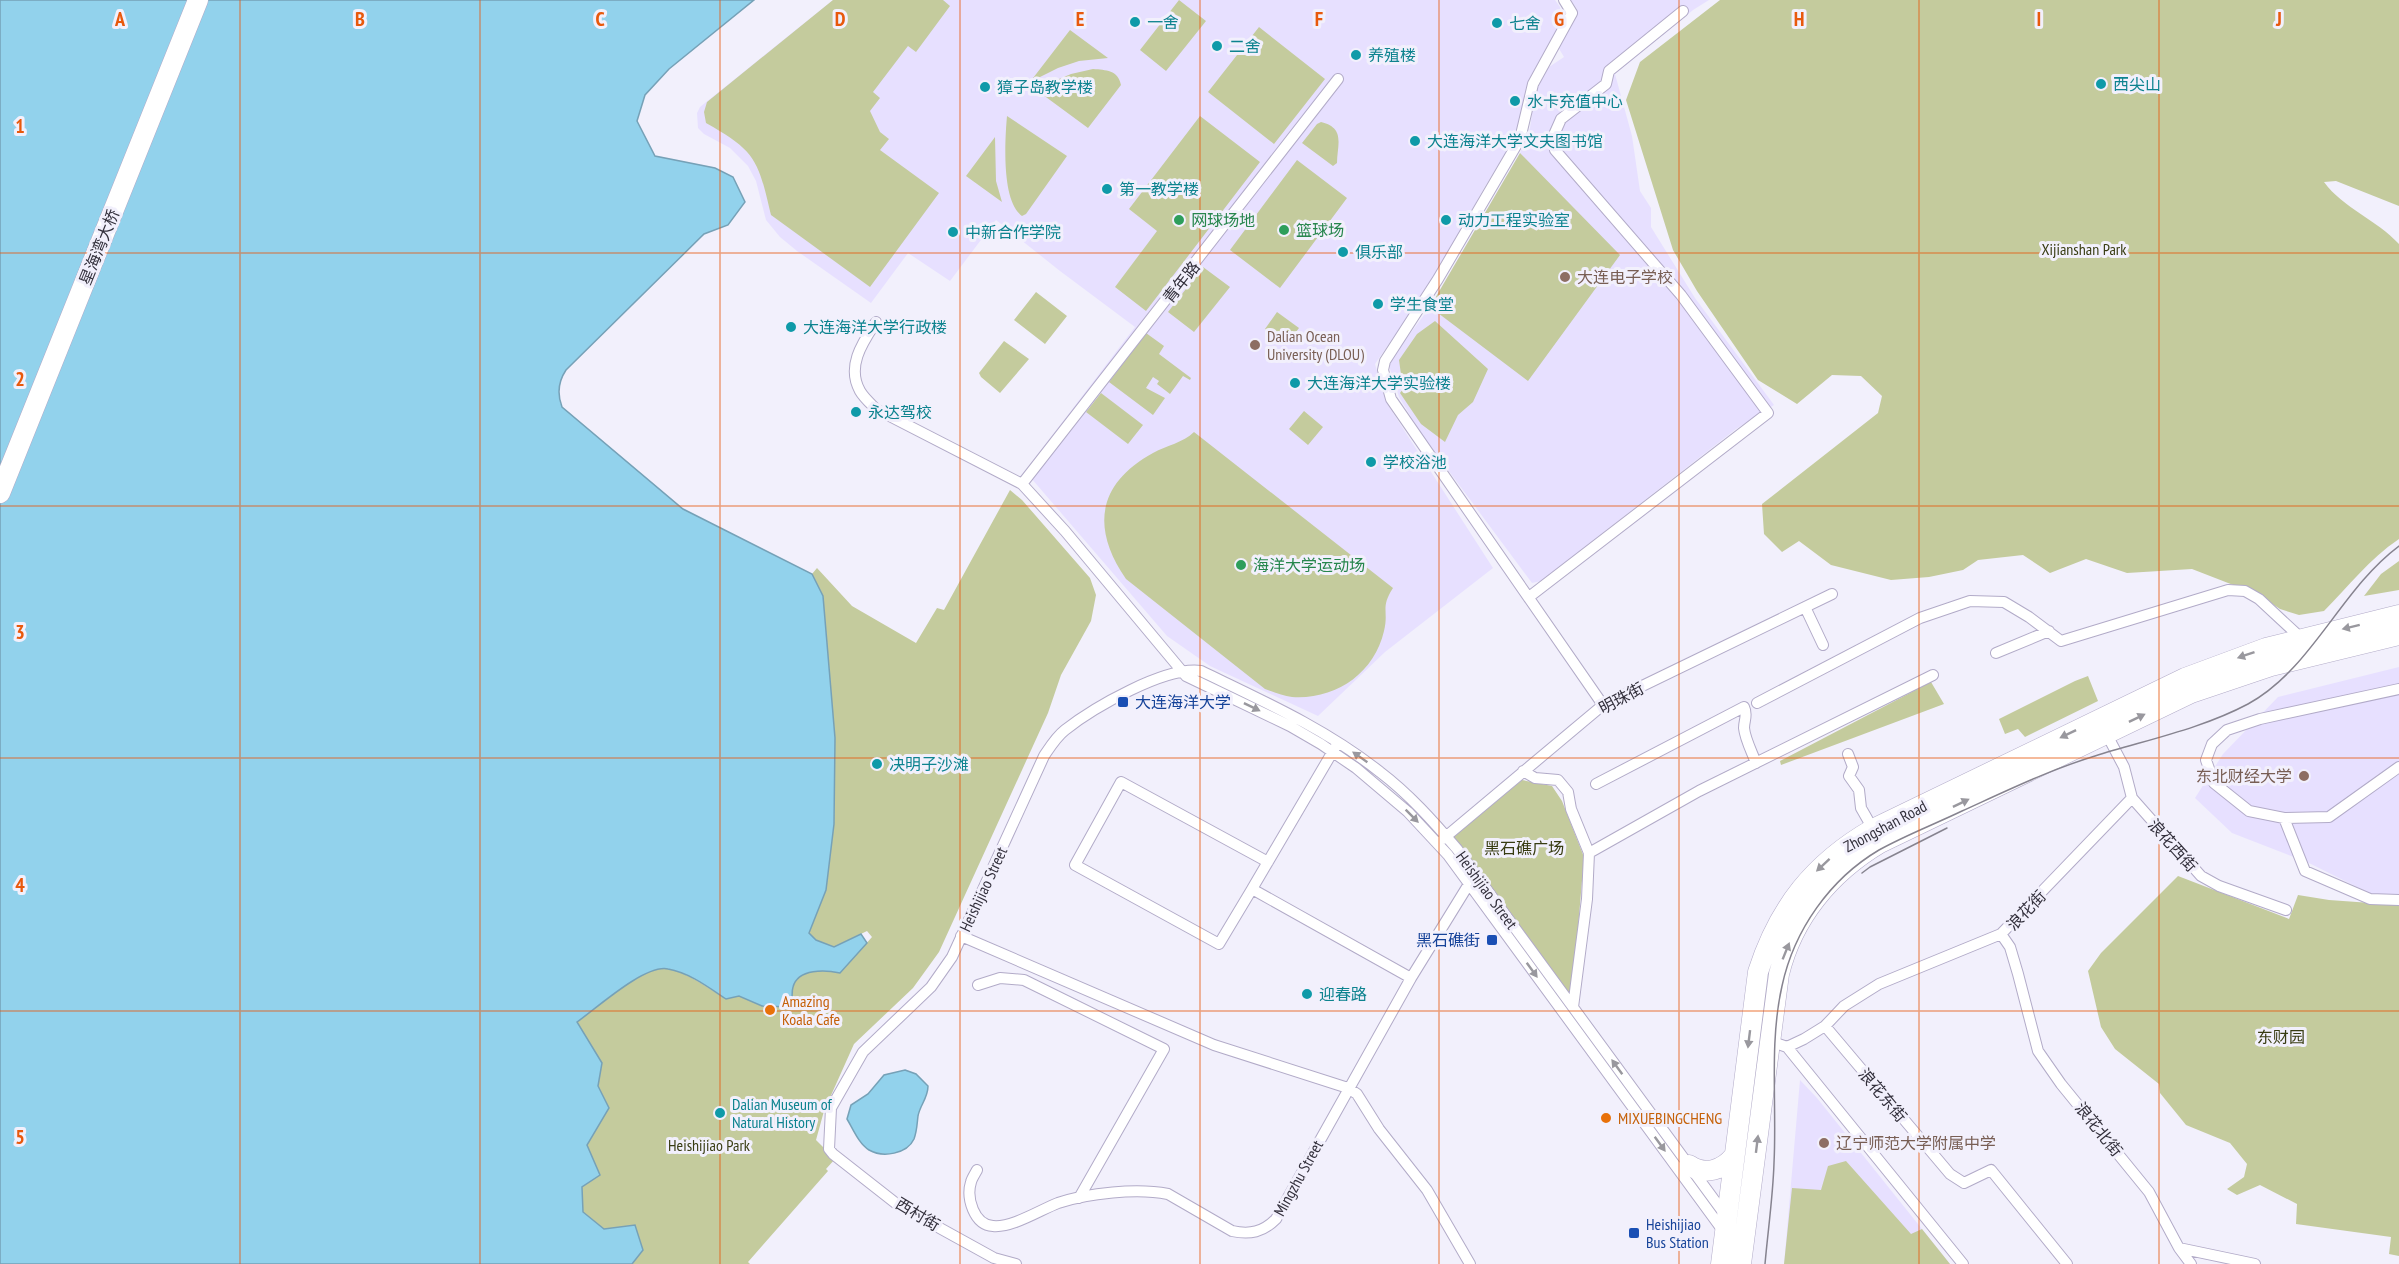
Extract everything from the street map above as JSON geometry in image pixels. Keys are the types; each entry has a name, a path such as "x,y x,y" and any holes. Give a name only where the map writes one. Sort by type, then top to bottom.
{"highway":[{"name":"星海湾大桥","path":"0,464 188,0"},
{"name":"星海湾大桥","path":"0,493 198,0"},
{"path":"2305,648 2399,615"},
{"path":"2305,648 2399,635"},
{"name":"Zhongshan Road","path":"1741,1264 1753,1175 1779,1044 1779,974 1783,956 1805,913 1832,879 1880,843 2181,697 2305,648"},
{"name":"Zhongshan Road","path":"1720,1264 1724,1212 1734,1156 1758,972 1765,949 1790,903 1804,883 1837,852 1873,829 2175,682 2222,663 2305,648"},
{"path":"1689,1165 1696,1170 1711,1171 1725,1165 1734,1156"},
{"path":"1724,1212 1733,1235 1731,1264"}],"street":[{"path":"1564,0 1572,13 1533,84 1520,139 1438,279 1385,361 1383,370 1391,399 1603,705"},
{"path":"1529,597 1768,414 1681,295 1555,150 1552,137 1561,119 1606,84 1609,71 1683,11"},
{"name":"青年路","path":"1022,484 1338,79"},
{"path":"876,322 858,352 855,373 860,391 876,409 1022,484 1065,531 1181,671"},
{"path":"1757,704 1920,618 1970,602 2004,602 2061,641 2228,590 2245,591 2259,600 2305,648"},
{"name":"明珠街","path":"1442,840 1603,705 1832,594"},
{"path":"1804,607 1823,645"},
{"path":"1996,653 2049,631"},
{"name":"Heishijiao Street","path":"829,1149 831,1108 863,1052 939,979 1044,756 1053,742 1064,731 1094,710 1143,685 1181,671 1201,671 1295,717 1336,747 1399,787 1442,840 1475,873 1724,1212"},
{"path":"1589,853 1756,763 1933,675"},
{"path":"2399,689 2260,719 2227,730 2212,744 2206,760 2214,783 2249,811 2284,818 2329,817 2399,767"},
{"path":"1596,784 1744,707 1746,712 1744,728 1756,763"},
{"path":"2106,733 2124,767 2132,798"},
{"path":"1268,862 1121,782 1075,865 1219,944 1252,889 1268,862 1336,747"},
{"path":"1848,754 1853,767 1849,776 1859,790 1861,808 1873,829"},
{"path":"1524,771 1535,778 1558,780 1568,792 1571,809 1589,853 1587,899 1573,1007"},
{"name":"浪花西街","path":"2132,798 2201,876 2219,886 2286,910"},
{"name":"浪花街","path":"1779,1044 1804,1039 1825,1026 1844,1006 1879,984 2001,934 2132,798"},
{"path":"2284,818 2305,871 2370,899 2399,900"},
{"name":"Heishijiao Street","path":"1442,840 1469,884 1693,1189 1724,1212"},
{"name":"Mingzhu Street","path":"977,1170 970,1183 972,1208 986,1225 995,1227 1006,1225 1079,1197 1156,1192 1168,1194 1232,1231 1243,1233 1266,1229 1276,1219 1411,978 1475,873"},
{"path":"1252,889 1411,978"},
{"name":"浪花北街","path":"2001,934 2010,947 2038,1051 2061,1084 2149,1192 2179,1248 2191,1264"},
{"path":"961,936 1214,1045 1348,1088 1357,1094 1379,1129 1427,1190 1470,1264"},
{"path":"978,985 1000,978 1024,980 1164,1049 1079,1197"},
{"name":"浪花东街","path":"1825,1026 1950,1174 1964,1183 1991,1170 2067,1264"},
{"path":"1779,1044 1962,1264"},
{"name":"西村街","path":"829,1149 898,1205 994,1258 1016,1264"},
{"path":"1724,1212 1753,1175"},
{"name":"Heishijiao Street","path":"1693,1189 1724,1212"},
{"path":"2179,1248 2255,1264"}],"shaded area":[{"name":"Dalian Ocean University (DLOU)","path":"833,0 1555,0 1560,7 1562,19 1529,87 1517,134 1433,280 1375,364 1386,402 1493,568 1385,652 1318,716 1210,666 1167,636 1025,471 1135,327 996,220 950,281 908,253 871,303 780,237 766,220 756,181 748,166 730,148 704,134 698,128 697,113 700,107"},
{"name":"大连电子学校","path":"1571,0 1709,0 1693,10 1615,74 1632,136 1640,191 1651,208 1651,227 1695,298 1774,405 1736,429 1541,581 1532,583 1422,435 1399,397 1388,363 1430,307 1520,153 1530,128 1536,86 1543,71 1564,57 1558,47 1577,9"},
{"name":"东北财经大学","path":"2399,667 2399,895 2377,897 2309,863 2232,833 2195,798 2223,754 2278,697"},
{"name":"辽宁师范大学附属中学","path":"1800,1080 1817,1098 1950,1264 1784,1264"}],"green space":[{"path":"833,0 943,0 950,6 916,52 908,46 873,92 880,98 870,111 880,132 889,139 880,150 939,193 870,287 771,215 758,169 752,159 735,141 706,123 704,112 707,102"},
{"path":"1179,0 1206,21 1166,71 1140,50"},
{"name":"Xijianshan Park","path":"1720,0 2399,0 2399,206 2336,181 2324,182 2350,207 2381,228 2399,244 2399,539 2369,564 2324,611 2299,615 2280,609 2259,595 2192,569 2127,573 2086,559 2050,573 2023,555 1978,560 1963,570 1929,577 1891,580 1831,565 1799,541 1782,552 1764,534 1762,504 1878,413 1882,396 1861,376 1832,375 1797,404 1758,380 1697,291 1673,250 1626,100 1640,62"},
{"path":"1259,27 1325,79 1274,144 1208,92"},
{"path":"1070,30 1108,58 1079,61 1058,68 1030,82"},
{"path":"1093,69 1114,74 1121,85 1088,128 1035,89 1071,74"},
{"path":"1007,116 1067,156 1026,214 1022,216 1015,208 1007,184 1005,154"},
{"name":"网球场地","path":"1200,116 1260,162 1146,311 1115,287 1157,231 1129,209"},
{"path":"1321,122 1334,128 1337,133 1339,144 1337,163 1333,166 1302,143"},
{"path":"995,137 996,181 1002,202 966,176"},
{"path":"1520,153 1620,255 1528,381 1430,307"},
{"name":"篮球场","path":"1297,160 1347,198 1280,288 1230,250"},
{"path":"1203,267 1230,287 1194,332 1168,312"},
{"path":"1036,292 1067,316 1045,344 1014,320"},
{"path":"1277,312 1299,328 1286,345 1265,329"},
{"path":"1435,321 1488,369 1473,402 1458,415 1445,442 1421,424 1400,393 1403,389 1399,360 1417,334"},
{"path":"1146,333 1164,346 1159,354 1191,378 1190,380 1183,376 1170,394 1157,384 1159,381 1153,377 1146,388 1165,398 1153,415 1109,382"},
{"path":"1004,341 1029,359 1000,393 979,373"},
{"path":"1101,393 1143,425 1128,444 1086,412"},
{"path":"1304,411 1323,427 1308,445 1289,429"},
{"name":"海洋大学运动场","path":"1194,432 1393,588 1387,600 1384,631 1379,646 1362,672 1337,689 1308,697 1292,697 1265,689 1126,579 1115,560 1104,525 1105,508 1111,493 1120,479 1134,465"},
{"name":"Heishijiao Park","path":"1010,490 1022,500 1090,578 1096,595 1091,621 1061,675 1048,713 939,952 913,988 854,1044 824,1111 816,1140 835,1159 826,1169 828,1171 748,1262 750,1264 632,1264 643,1250 604,1229 583,1212 582,1187 599,1175 587,1145 609,1108 598,1086 602,1063 577,1022 634,980 658,969 668,969 683,974 726,999 739,996 762,1006 792,1007 793,987 800,976 820,971 840,973 872,937 867,931 834,947 816,940 809,933 826,890 834,824 835,738 823,596 812,574 817,568 852,606 916,643 937,608 944,610"},
{"path":"2399,561 2399,590 2364,596 2381,574"},
{"path":"2088,676 2098,701 2025,737 2018,729 2005,734 1999,719"},
{"path":"1931,682 1944,704 1781,765 1780,761"},
{"name":"黑石礁广场","path":"1522,780 1552,786 1562,801 1584,857 1572,999 1453,837"},
{"name":"东财园","path":"2178,876 2289,919 2298,895 2329,900 2399,905 2399,1256 2389,1254 2391,1237 2296,1224 2297,1204 2260,1185 2237,1195 2227,1189 2244,1177 2247,1164 2230,1143 2186,1125 2160,1093 2159,1084 2115,1049 2101,1027 2088,971 2101,953"},
{"name":"辽宁师范大学附属中学","path":"1846,1161 1911,1234 1922,1229 1950,1264 1784,1264 1792,1188 1821,1190 1828,1166"}],"water":[{"path":"0,0 754,0 669,69 645,95 637,121 655,156 715,168 733,177 745,202 728,225 704,234 566,370 560,384 559,397 562,407 683,509 812,574 823,596 835,738 834,824 826,890 809,933 816,940 834,947 861,934 867,943 840,973 820,971 800,976 793,987 792,1007 762,1006 739,996 726,999 684,974 668,969 658,969 634,980 577,1022 602,1063 598,1086 609,1108 587,1145 600,1175 582,1187 583,1212 604,1229 635,1225 643,1250 632,1264 0,1264"},
{"path":"905,1070 916,1074 928,1086 919,1112 914,1139 906,1148 894,1153 881,1154 869,1150 856,1136 847,1119 851,1105 868,1094 884,1075"}],"tram line":[{"path":"1765,1264 1775,1141 1775,1052 1778,1008 1782,986 1795,945 1805,926 1830,891 1861,862 1879,850 2044,774 2211,720 2248,704 2271,689 2291,670 2360,584 2399,546"},
{"path":"1862,873 1947,828"}],"place":[{"name":"一舍","path":"1135,22"},
{"name":"七舍","path":"1497,23"},
{"name":"二舍","path":"1217,46"},
{"name":"养殖楼","path":"1356,55"},
{"name":"西尖山","path":"2101,84"},
{"name":"獐子岛教学楼","path":"985,87"},
{"name":"水卡充值中心","path":"1515,101"},
{"name":"大连海洋大学文夫图书馆","path":"1415,141"},
{"name":"第一教学楼","path":"1107,189"},
{"name":"网球场地","path":"1179,220"},
{"name":"动力工程实验室","path":"1446,220"},
{"name":"篮球场","path":"1284,230"},
{"name":"中新合作学院","path":"953,232"},
{"name":"俱乐部","path":"1343,252"},
{"name":"大连电子学校","path":"1565,277"},
{"name":"学生食堂","path":"1378,304"},
{"name":"大连海洋大学行政楼","path":"791,327"},
{"name":"Dalian Ocean University (DLOU)","path":"1255,345"},
{"name":"大连海洋大学实验楼","path":"1295,383"},
{"name":"永达驾校","path":"856,412"},
{"name":"学校浴池","path":"1371,462"},
{"name":"海洋大学运动场","path":"1241,565"},
{"name":"大连海洋大学","path":"1123,702"},
{"name":"决明子沙滩","path":"877,764"},
{"name":"东北财经大学","path":"2304,776"},
{"name":"黑石礁街","path":"1492,940"},
{"name":"迎春路","path":"1307,994"},
{"name":"Amazing Koala Cafe","path":"770,1010"},
{"name":"Dalian Museum of Natural History","path":"720,1113"},
{"name":"MIXUEBINGCHENG","path":"1606,1118"},
{"name":"辽宁师范大学附属中学","path":"1824,1143"},
{"name":"Heishijiao Bus Station","path":"1634,1233"}]}
